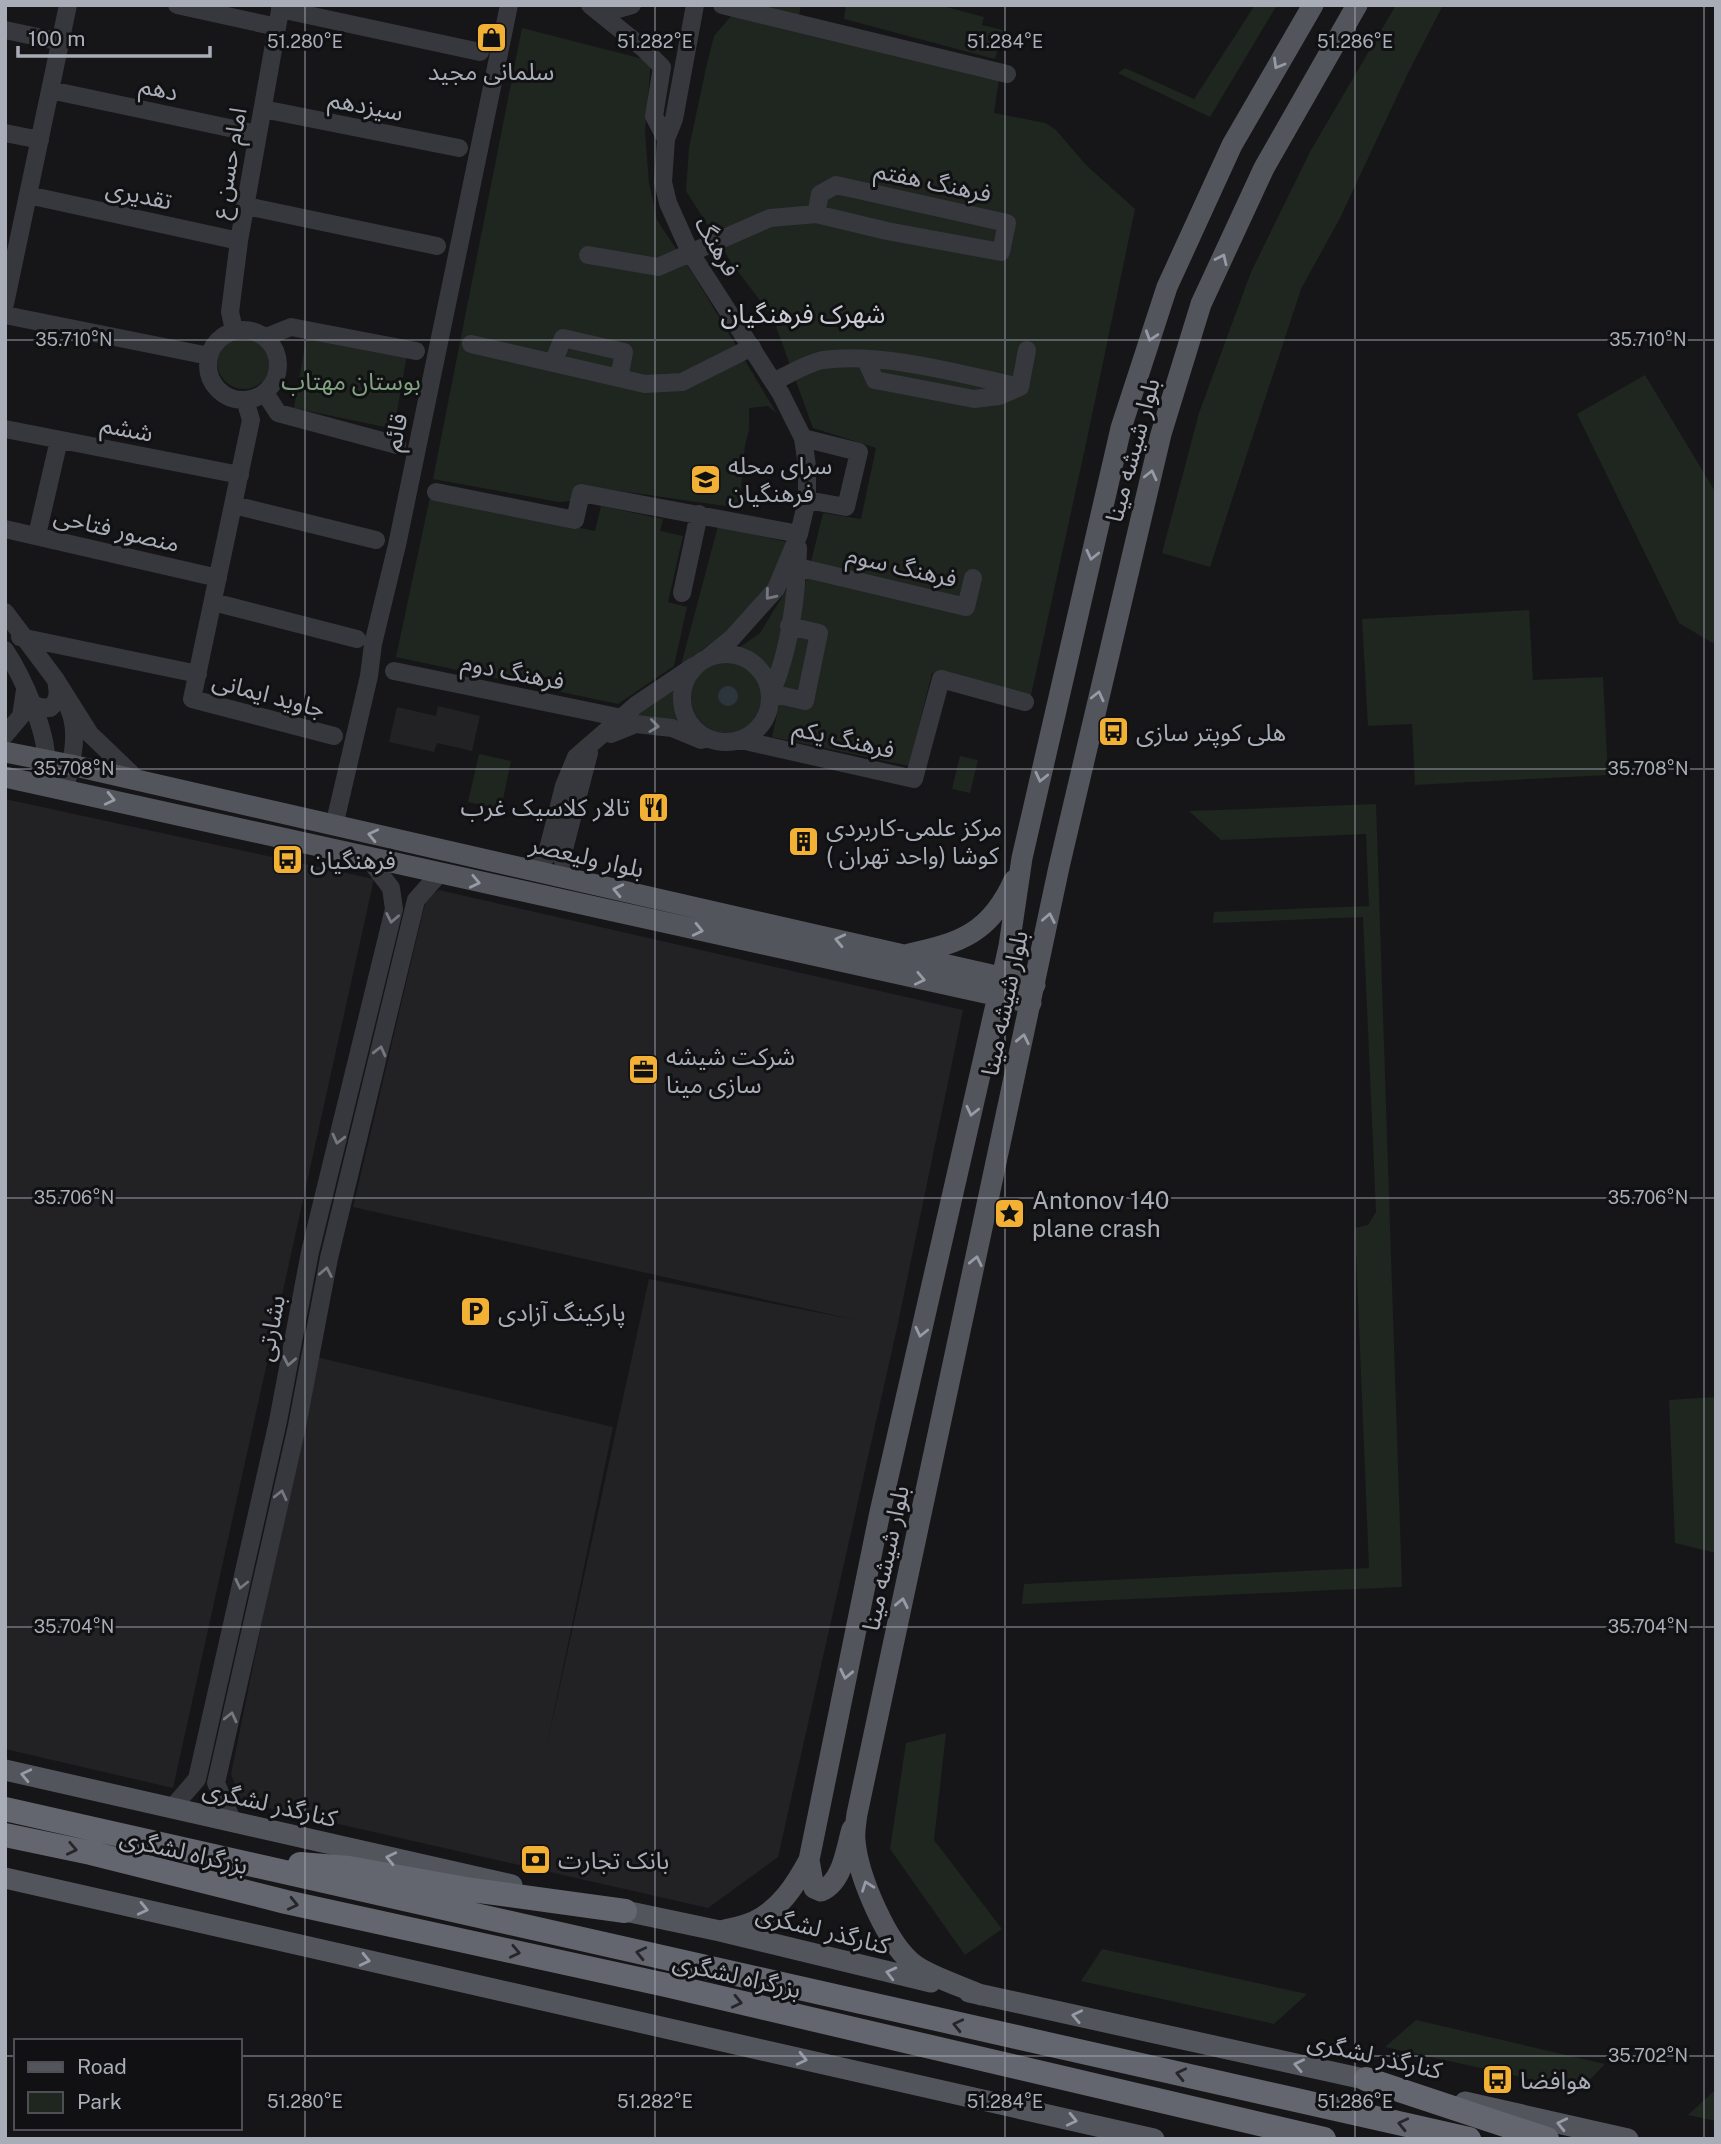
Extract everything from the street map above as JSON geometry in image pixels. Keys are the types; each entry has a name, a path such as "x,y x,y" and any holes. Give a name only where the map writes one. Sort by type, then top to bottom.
{"highway":[{"name":"بزرگراه لشگری","path":"5,1809 1469,2139"},
{"name":"بزرگراه لشگری","path":"5,1835 91,1853 286,1902 666,1985 1324,2139"},
{"path":"213,1858 349,1868 472,1890 625,1911"},
{"path":"1366,2079 1547,2139"},
{"path":"1228,2117 1290,2139"}],"main road":[{"name":"بلوار شیشه مینا","path":"720,1931 754,1922 782,1902 809,1860 880,1512 1000,987 1022,858 1121,428 1163,302 1232,145 1313,5"},
{"name":"بلوار شیشه مینا","path":"981,1995 916,1966 896,1943 875,1907 860,1865 854,1839 857,1814 1083,759 1157,447 1197,315 1264,168 1357,5"},
{"path":"1163,302 1197,315"},
{"name":"بلوار ولیعصر","path":"5,752 520,868 573,891 1033,994"},
{"name":"بلوار ولیعصر","path":"5,777 523,892 573,891 904,954 1000,987"},
{"path":"904,954 961,940 978,929 996,911 1012,884 1022,858"},
{"path":"520,868 534,879 532,885 523,892"},
{"name":"کنارگذر لشگری","path":"5,1770 720,1931 981,1995 1628,2139"},
{"path":"809,1860 814,1888 821,1891 832,1885 838,1876 857,1814"},
{"path":"5,1878 1154,2139"}],"street":[{"path":"5,304 12,239 28,195 68,5"},
{"path":"177,5 277,27"},
{"name":"قائم","path":"334,826 397,545 509,5"},
{"path":"592,5 618,9 632,5"},
{"path":"592,5 662,67 671,72 683,69"},
{"name":"فرهنگ","path":"555,851 564,786 576,757 636,705 732,638 776,589 799,534 807,500 807,466 803,438 752,347 690,252 668,203 663,182 666,138 674,119 695,5"},
{"path":"722,5 1007,74"},
{"path":"281,7 480,52"},
{"name":"امام حسن ع","path":"234,330 230,312 239,241 281,7"},
{"path":"5,30 61,42"},
{"path":"662,67 654,116 666,138"},
{"name":"دهم","path":"50,90 258,134"},
{"name":"سیزدهم","path":"262,109 459,148"},
{"path":"5,132 40,140"},
{"name":"فرهنگ هفتم","path":"587,255 658,267 770,218 816,214 887,231 1001,252 1007,223 836,185 820,194 816,214"},
{"name":"تقدیری","path":"28,195 239,241"},
{"path":"246,206 437,246"},
{"path":"5,315 209,356"},
{"path":"266,337 291,327 416,351"},
{"path":"245,329 266,337 273,345 279,365 272,385 265,393 245,400 223,395 215,387 207,366 218,340 234,330 245,329"},
{"path":"553,363 563,338 624,352 619,378"},
{"path":"471,344 645,384 682,382 752,347"},
{"path":"773,382 821,360 866,360 875,380 974,399 999,396 1020,387 1027,350"},
{"path":"265,393 278,413 397,445"},
{"path":"13,635 198,674 251,420 245,400"},
{"name":"ششم","path":"5,429 240,475"},
{"path":"803,438 859,453 846,507 807,500"},
{"path":"37,535 59,440"},
{"path":"436,492 575,520 581,494 799,534"},
{"path":"233,505 376,540"},
{"path":"682,593 699,514"},
{"name":"منصور فتاحی","path":"5,529 218,578"},
{"name":"فرهنگ","path":"741,740 755,733 770,708 771,693 779,674 797,583 799,534"},
{"name":"فرهنگ سوم","path":"798,567 966,607 973,578"},
{"path":"213,601 357,639"},
{"path":"5,612 13,635 56,680 90,734 139,781"},
{"path":"771,693 805,701 819,634 789,626"},
{"path":"5,650 28,694 43,740 47,761 43,785"},
{"name":"فرهنگ","path":"700,662 720,654 734,654 747,659 763,673 771,693"},
{"path":"700,662 684,683 684,712 691,725 702,735 715,741"},
{"name":"فرهنگ دوم","path":"394,671 622,718"},
{"name":"جاوید ایمانی","path":"198,674 192,699 334,736"},
{"name":"فرهنگ یکم","path":"741,740 914,779 942,679 1025,702"},
{"path":"28,694 40,708 50,708 57,702 56,680"},
{"path":"56,680 71,713 74,727 71,765 65,789"},
{"path":"5,735 21,716 28,694"},
{"path":"594,741 636,724 672,729 699,739 728,743 741,740"},
{"path":"520,868 535,866 555,851 573,891"},
{"name":"بشارتی","path":"173,1808 197,1779 278,1421 310,1252 394,909 391,888 368,858"},
{"name":"بشارتی","path":"216,1783 297,1426 329,1258 416,901 439,874"},
{"path":"278,1421 297,1426"},
{"path":"197,1779 205,1786 216,1783 233,1822"}],"shaded area":[{"path":"728,686 735,689 738,696 735,703 728,706 721,703 718,696 721,689"},
{"path":"438,706 480,716 472,751 437,743 434,752 389,742 397,707 436,716"},
{"path":"5,799 374,879 173,1788 5,1749"},
{"path":"439,890 963,1010 897,1328 778,1857 708,1908 242,1802 231,1774 316,1357 613,1427 546,1750 649,1279 856,1320 353,1207 426,899"}],"green space":[{"path":"757,5 801,5 799,15"},
{"path":"846,5 939,5 984,17 982,25 1003,30 995,59 844,19"},
{"path":"1255,5 1277,5 1210,117 1118,73 1125,68 1194,99"},
{"path":"1396,5 1443,5 1340,218 1301,289 1210,567 1162,553 1199,413 1251,272 1311,150"},
{"path":"732,15 999,79 994,113 1045,123 1055,129 1086,165 1135,209 1030,700 932,673 909,766 772,737 823,513 861,519 876,448 813,428 773,318 731,262 686,191 689,148 714,36"},
{"path":"522,28 651,61 645,132 649,183 657,220 695,277 777,414 768,406 749,408 749,430 739,508 579,485 571,501 559,502 433,479"},
{"name":"بوستان مهتاب","path":"307,334 407,354 394,429 294,408"},
{"path":"244,335 263,343 271,362 263,381 244,389 225,381 217,362 225,343"},
{"path":"1645,375 1716,493 1716,645 1679,623 1577,414"},
{"path":"430,497 595,531 601,506 663,519 660,531 683,536 668,602 687,607 674,666 618,704 396,657"},
{"path":"718,526 791,543 770,587 731,629 681,665"},
{"path":"794,577 772,677 753,655 736,650 760,633"},
{"path":"1529,610 1533,680 1603,677 1608,775 1415,785 1412,724 1368,726 1362,619"},
{"path":"727,661 747,667 757,677 763,697 757,717 747,727 727,733 707,727 697,717 691,697 697,677 707,667"},
{"path":"679,685 675,699 683,722 641,718 626,721"},
{"path":"479,754 511,761 501,809 468,802"},
{"path":"960,756 978,760 970,793 952,789"},
{"path":"1376,804 1402,1587 1022,1604 1024,1584 1369,1568 1355,1228 1368,1225 1376,1212 1363,917 1213,923 1214,912 1369,906 1366,834 1221,840 1189,811"},
{"path":"1716,1397 1716,1553 1675,1543 1669,1400"},
{"path":"946,1733 934,1840 1002,1929 965,1955 890,1849 906,1743"},
{"path":"1102,1949 1307,1994 1274,2024 1081,1981"},
{"path":"1416,2020 1605,2064 1580,2090 1385,2047"},
{"path":"1716,2089 1716,2121 1688,2115"}],"place":[{"name":"سلمانی مجید","path":"491,37"},
{"name":"سرای محله فرهنگیان","path":"705,479"},
{"name":"هلی کوپتر سازی","path":"1113,732"},
{"name":"تالار کلاسیک غرب","path":"653,807"},
{"name":"مرکز علمی-کاربردی کوشا (واحد تهران )","path":"803,841"},
{"name":"فرهنگیان","path":"287,860"},
{"name":"شرکت شیشه سازی مینا","path":"643,1070"},
{"name":"Antonov 140 plane crash","path":"1009,1214"},
{"name":"پارکینگ آزادی","path":"475,1312"},
{"name":"بانک تجارت","path":"535,1860"},
{"name":"هوافضا","path":"1497,2080"}],"district":[{"name":"شهرک فرهنگیان","path":"803,313"}]}
